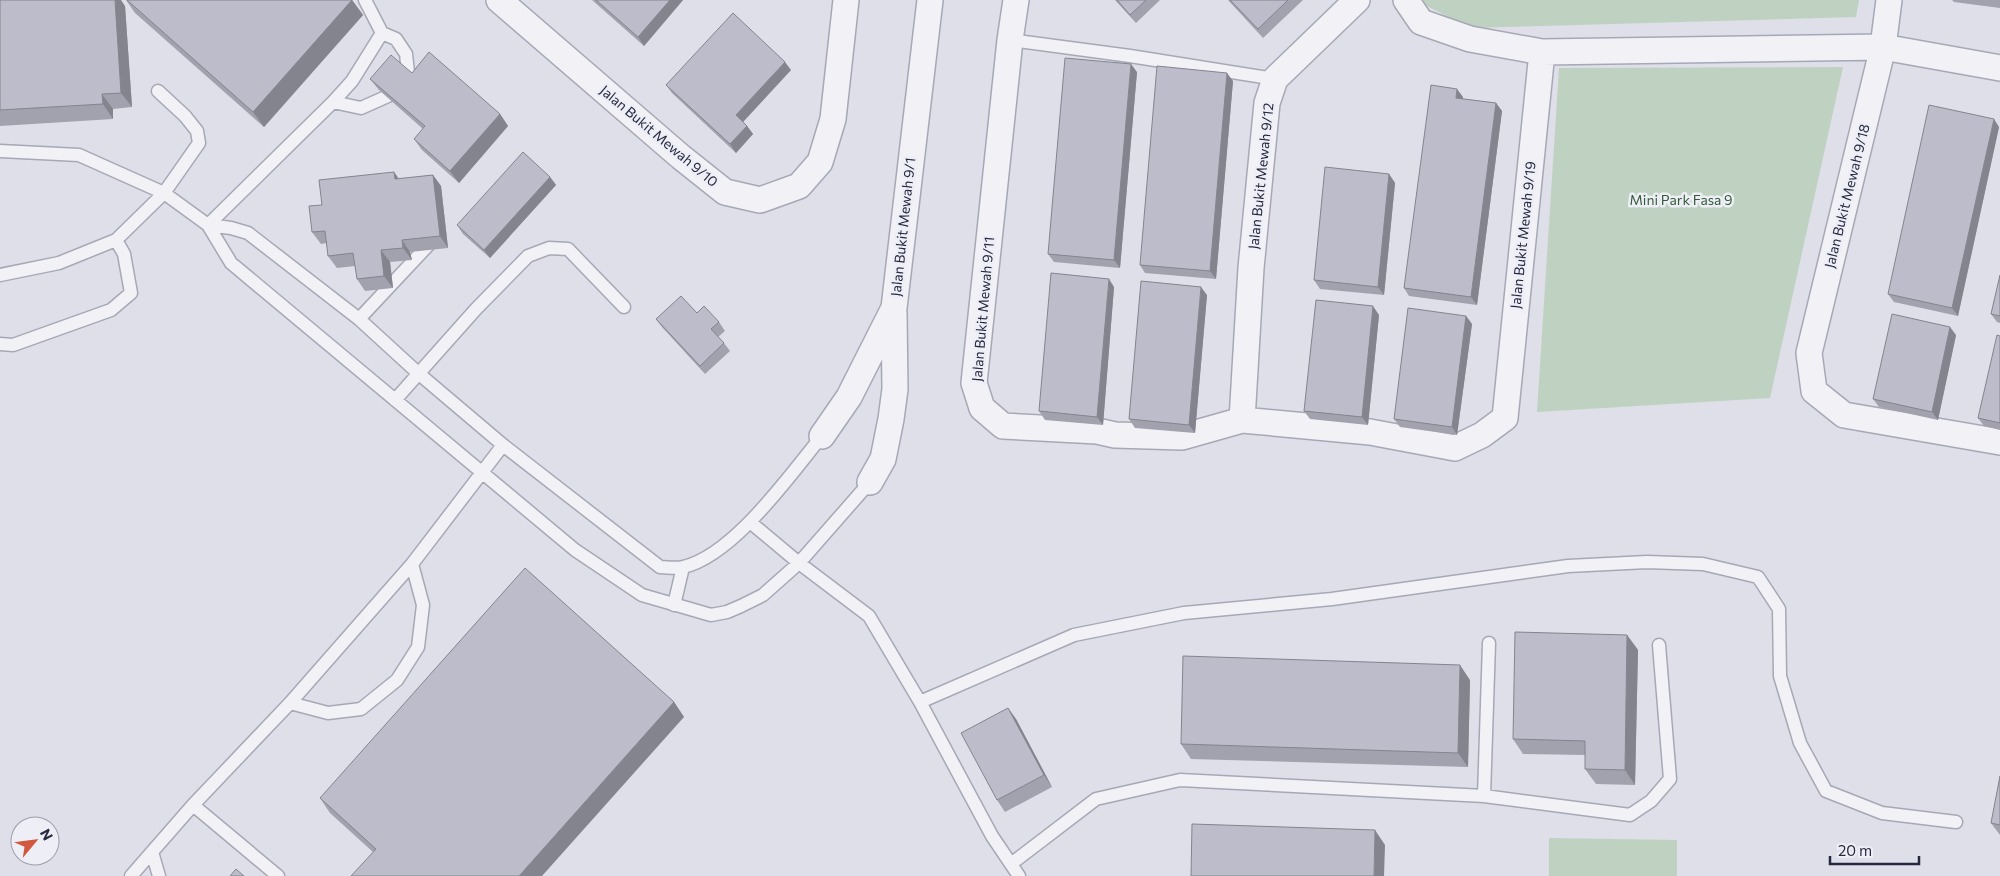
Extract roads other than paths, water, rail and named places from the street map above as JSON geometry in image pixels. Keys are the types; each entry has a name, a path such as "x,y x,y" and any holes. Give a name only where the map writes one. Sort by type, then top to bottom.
{"street":[{"name":"Jalan Bukit Mewah 9/10","path":"499,0 725,192 760,200 798,186 820,162 833,119 846,0"},
{"name":"Jalan Bukit Mewah 9/1","path":"822,436 849,397 894,308 930,0"},
{"name":"Jalan Bukit Mewah 9/11","path":"1016,0 1010,40 974,383 982,408 1003,426 1061,428 1097,431 1115,435 1182,437 1242,420"},
{"name":"Jalan Bukit Mewah 9/12","path":"1242,420 1251,268 1267,103 1275,79 1358,0"},
{"path":"1406,0 1421,22 1470,39 1542,52 1883,47 2000,68"},
{"name":"Jalan Bukit Mewah 9/18","path":"1889,0 1883,47 1809,353 1814,391 1844,415 2000,442"},
{"name":"Jalan Bukit Mewah 9/19","path":"1242,420 1370,432 1455,448 1482,435 1504,418 1542,52"},
{"path":"870,482 883,459 891,419 894,388 894,308"}],"lane":[{"path":"333,102 361,108 388,96 402,82 408,72 406,54 396,39 382,33 365,0"},
{"path":"208,225 333,102 352,81 382,33"},
{"path":"1010,40 1130,56 1275,79"},
{"path":"0,275 59,263 116,240 164,193 198,143 197,132 185,116 158,91"},
{"path":"0,151 79,155 164,193 208,225 231,264 480,473 575,550 642,595 711,614 727,612 763,595 799,564 870,482"},
{"path":"208,225 231,228 248,233 359,319 418,373 502,445 660,567 683,567 706,558 722,547 750,522 822,436"},
{"path":"0,344 13,345 111,310 131,293 124,254 116,240"},
{"path":"359,319 433,240"},
{"path":"395,400 476,309 528,256 549,248 568,250 624,307"},
{"path":"131,876 192,806 290,703 412,564 502,445"},
{"path":"750,522 799,564 869,616 920,702 992,836 1019,876"},
{"path":"920,702 1074,635 1184,613 1332,599 1568,566 1647,562 1703,564 1758,577 1779,609 1780,676 1800,743 1826,791 1882,813 1956,822"},
{"path":"290,703 328,713 361,709 397,680 418,647 423,605 412,564"},
{"path":"674,605 683,567"},
{"path":"1484,796 1489,643"},
{"path":"1011,864 1096,799 1180,780 1484,796 1630,815 1651,801 1670,779 1659,645"},
{"path":"192,806 278,876"},
{"path":"152,852 159,876"}],"park label":[{"name":"Mini Park Fasa 9","path":"1681,200"}]}
